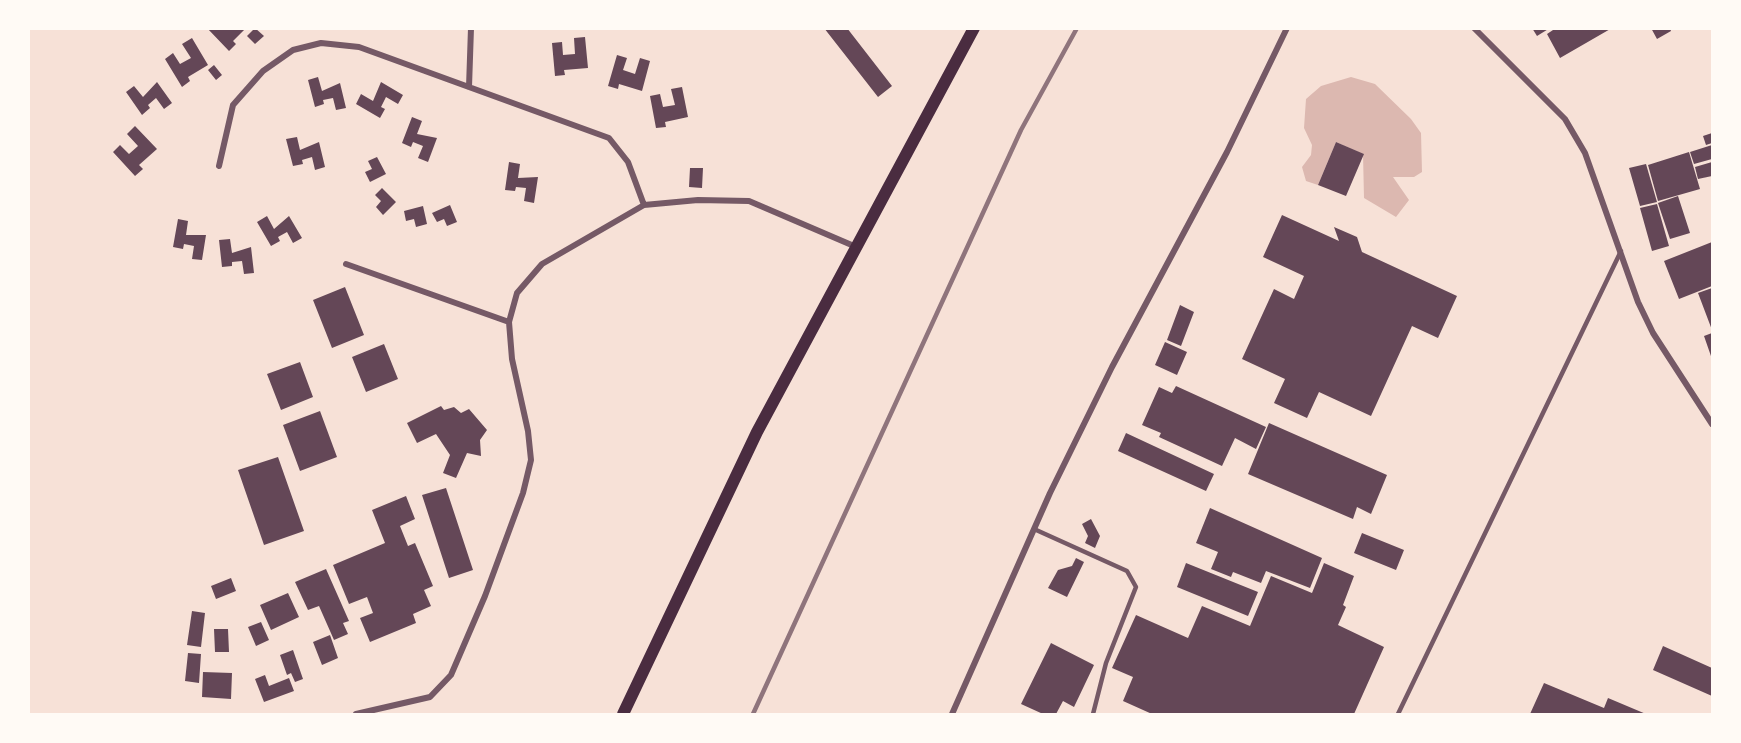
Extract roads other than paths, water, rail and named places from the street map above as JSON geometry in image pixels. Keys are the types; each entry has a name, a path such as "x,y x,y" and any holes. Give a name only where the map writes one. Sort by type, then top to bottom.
{"main road":[{"path":"623,714 757,432 854,246 974,28"}],"street":[{"path":"469,87 471,28"},
{"path":"952,714 1034,529 1112,368 1227,152 1287,28"},
{"path":"1474,28 1565,119 1585,153 1638,302 1653,333 1713,423"},
{"path":"219,166 233,105 263,71 292,50 321,43 359,47 609,138 628,162 644,205"},
{"path":"356,714 430,697 452,675 485,596 523,493 531,460 528,431 512,360 509,322 517,293 542,264 644,205 698,200 749,201 854,246"},
{"path":"346,264 509,322"}],"lane":[{"path":"1398,714 1621,251"},
{"path":"1034,529 1127,571 1136,587 1106,663 1093,714"}],"railway":[{"path":"753,714 1021,130 1077,28"}]}
